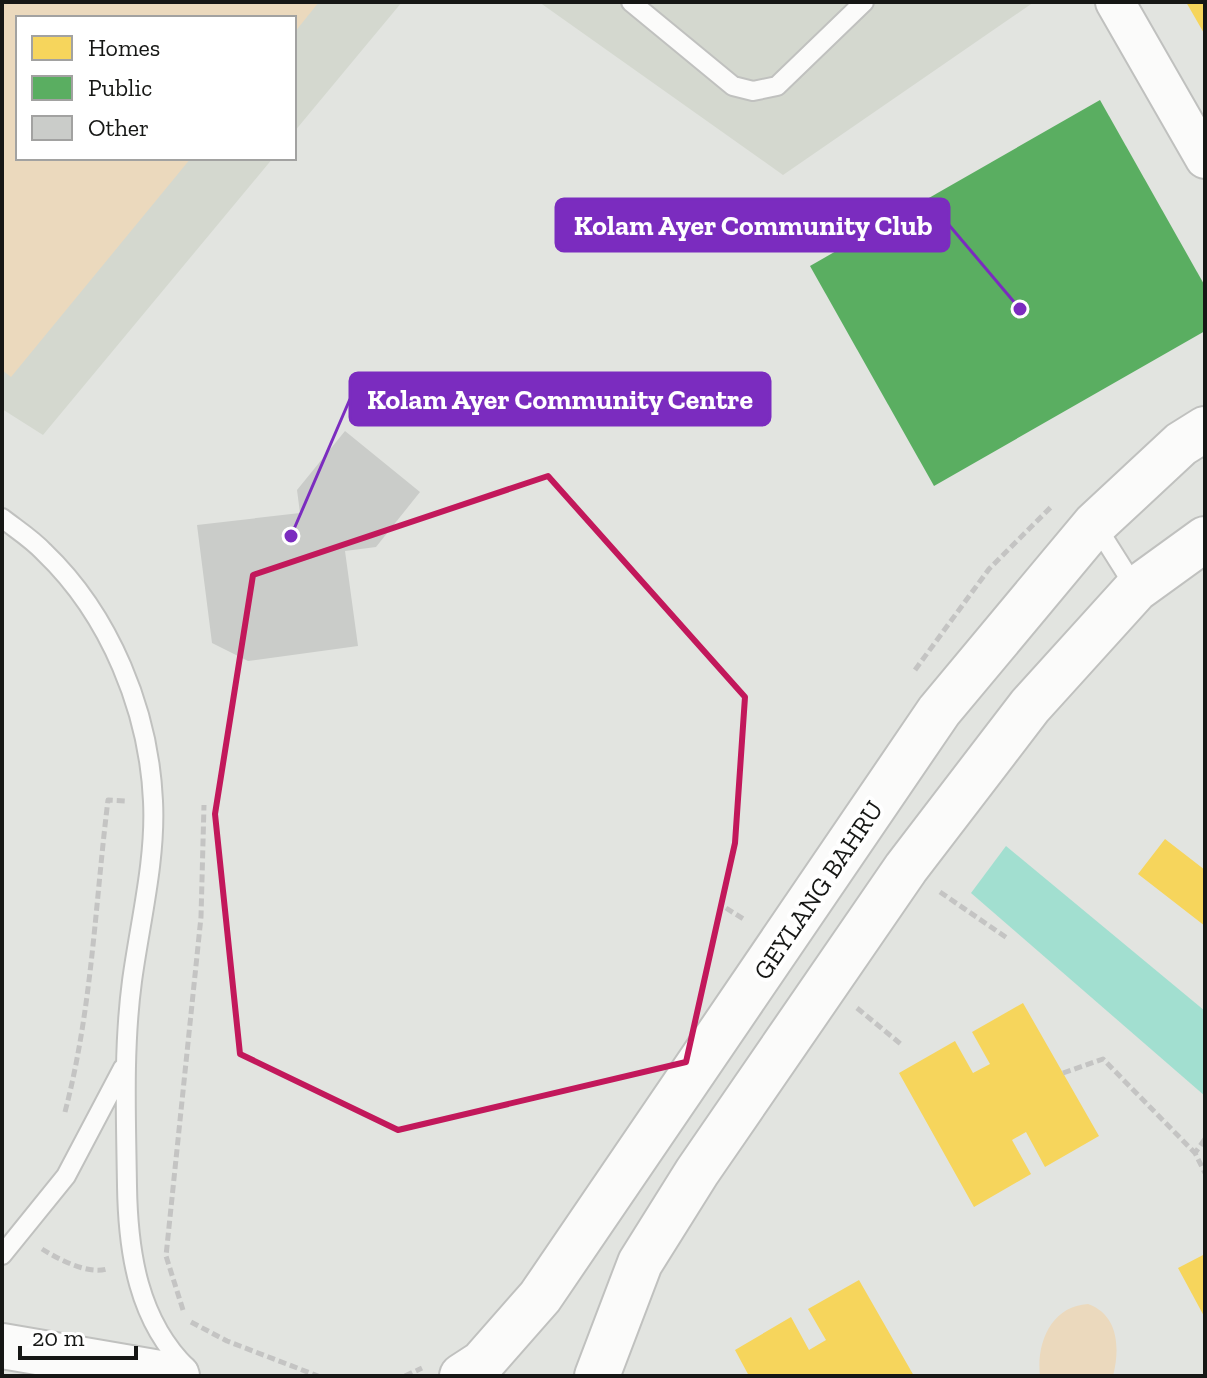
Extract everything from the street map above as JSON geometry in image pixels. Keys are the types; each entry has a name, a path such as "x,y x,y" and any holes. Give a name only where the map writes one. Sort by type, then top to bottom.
{"main road":[{"name":"GEYLANG BAHRU","path":"446,1370 482,1363 540,1297 939,711 1095,524 1181,444 1205,429"},
{"path":"597,1376 640,1263 697,1172 906,868 1030,706 1136,589 1205,539"},
{"path":"2,1346 177,1376"}],"street":[{"path":"1115,2 1205,159"}],"lane":[{"path":"631,2 733,86 753,91 777,86 864,2"},
{"path":"2,518 45,553 98,620 128,678 147,743 153,803 125,1065 132,1262 145,1302 166,1347 196,1376"},
{"path":"1095,524 1136,589"},
{"path":"2,1255 20,1237 66,1176 125,1065"}],"path":[{"path":"61,1127 80,1054 96,938 108,800 153,803"},
{"path":"204,805 204,875 166,1256 183,1310 193,1325 318,1376"},
{"path":"906,868 1007,938"},
{"path":"726,908 745,920"},
{"path":"828,985 902,1045"},
{"path":"1063,1073 1103,1059 1195,1153 1205,1173"},
{"path":"1195,1153 1205,1139"},
{"path":"20,1237 59,1259 100,1271 166,1256"},
{"path":"405,1376 446,1370"}],"highlighted area":[{"path":"548,476 745,697 735,843 686,1062 398,1130 240,1054 215,814 253,575"}],"shaded area":[{"path":"2,2 402,2 296,130 296,16 16,16 16,160 271,160 43,435 2,409"},
{"path":"2,2 319,2 296,31 296,16 16,16 16,160 189,160 11,377 2,370"},
{"path":"539,2 1034,2 783,175"},
{"path":"1006,846 1205,1011 1205,1096 971,893"},
{"path":"1088,1304 1106,1316 1115,1334 1113,1376 1040,1376 1041,1351 1049,1328 1065,1311"}],"building: Homes":[{"path":"1186,2 1205,2 1205,35"},
{"path":"1165,839 1205,870 1205,926 1138,874"},
{"path":"1023,1003 1099,1136 1045,1167 1026,1132 1012,1140 1031,1174 974,1207 899,1073 955,1041 973,1073 990,1064 972,1032"},
{"path":"1205,1254 1205,1318 1178,1268"},
{"path":"859,1280 914,1376 749,1376 735,1350 791,1317 809,1350 826,1340 808,1309"}],"building: Public":[{"path":"1100,100 1205,286 1205,331 934,486 810,266"}],"building: Other":[{"path":"345,431 420,492 376,547 345,551 358,646 248,661 212,643 197,525 300,513 297,490"}],"place":[{"name":"Kolam Ayer Community Club","path":"1020,309"},
{"name":"Kolam Ayer Community Centre","path":"291,536"}]}
